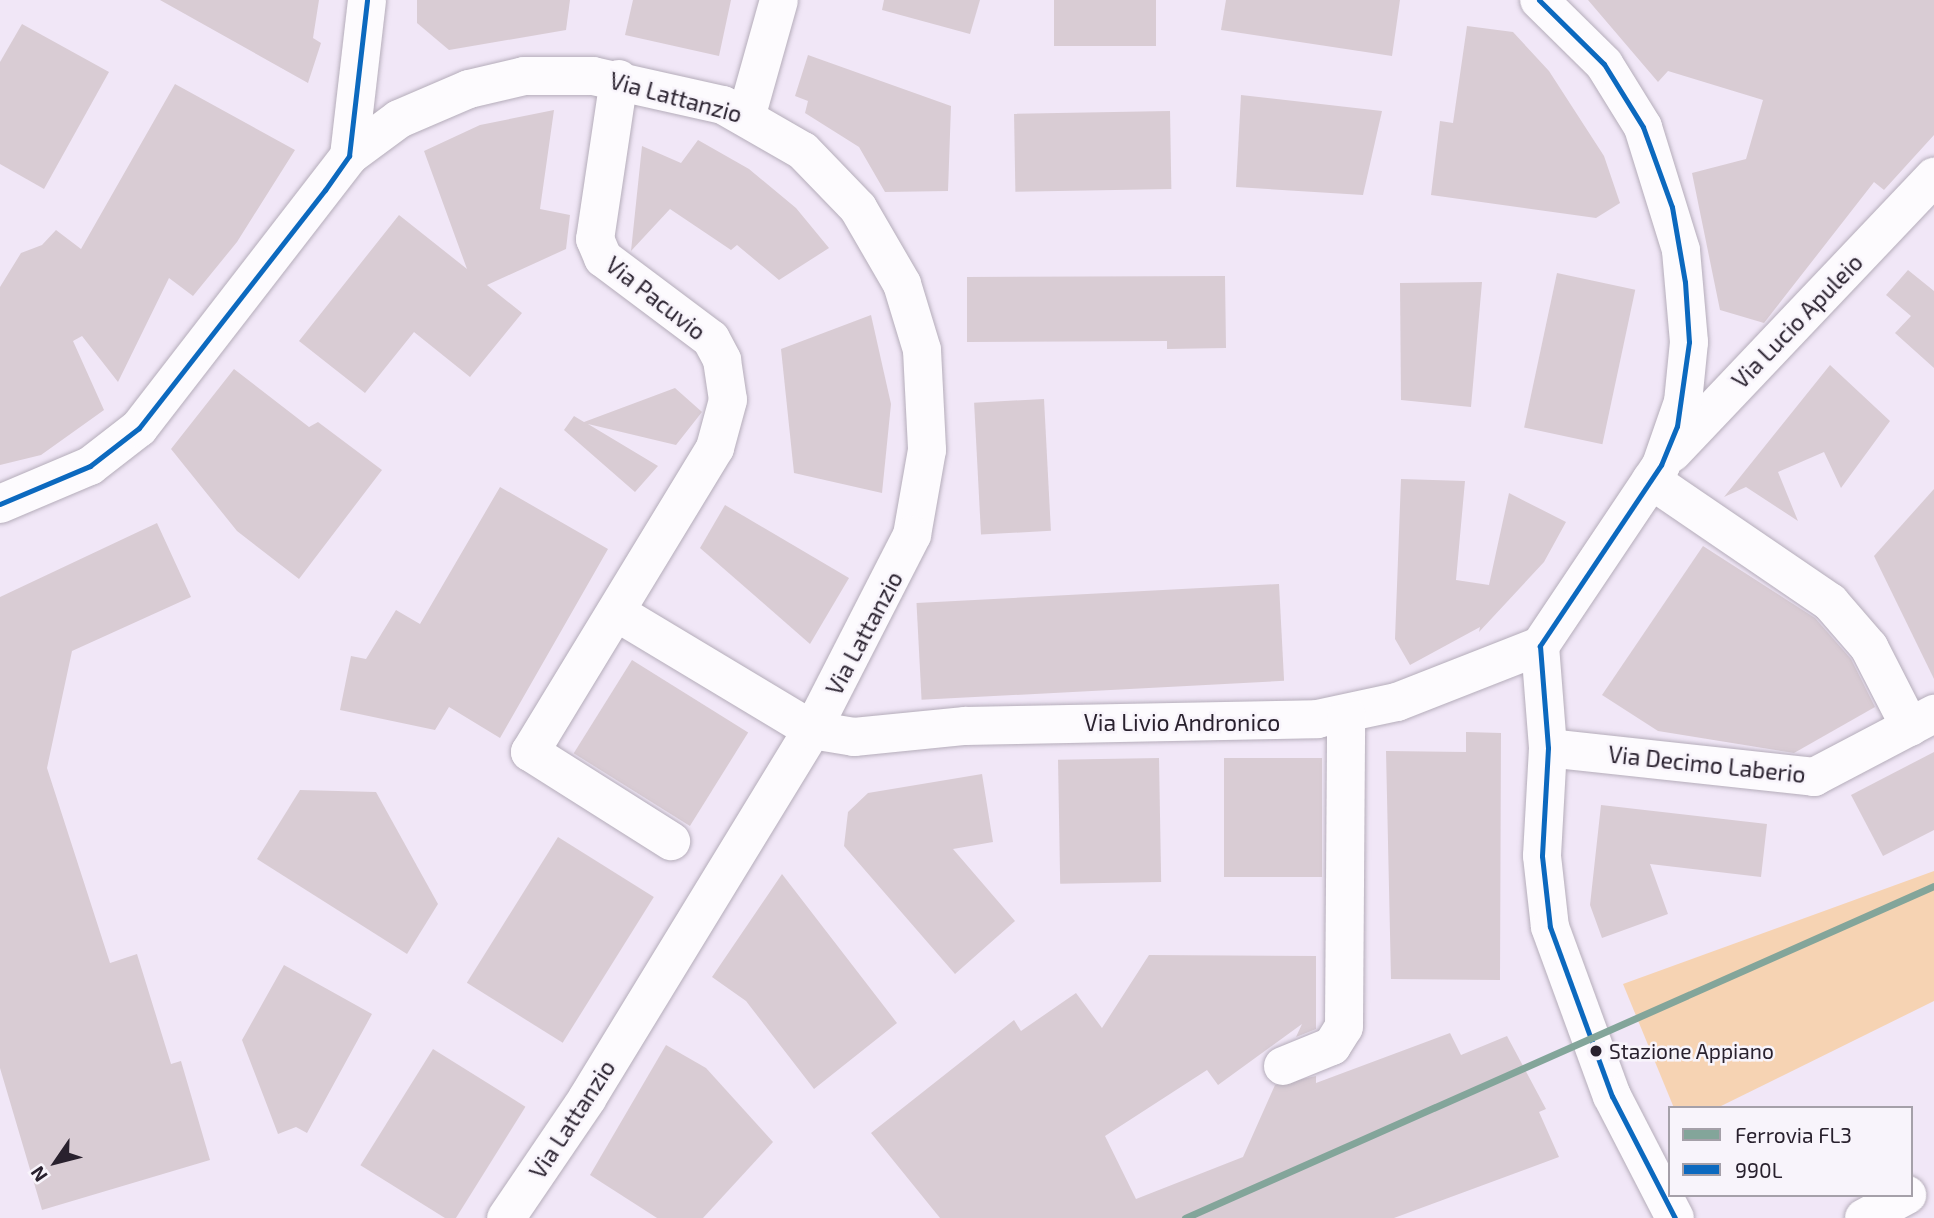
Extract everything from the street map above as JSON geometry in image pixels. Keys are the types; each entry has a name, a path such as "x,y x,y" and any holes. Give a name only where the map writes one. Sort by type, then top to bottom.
{"street":[{"path":"349,156 367,0"},
{"path":"747,114 779,0"},
{"path":"1539,0 1586,42 1622,89 1672,207 1689,342 1683,402 1656,472 1540,646 1548,748 1541,830 1550,927 1612,1096 1675,1218"},
{"name":"Via Lattanzio","path":"0,504 90,466 139,428 349,156 399,119 469,89 524,76 619,79 747,114 810,158 865,218 912,309 926,377 927,450 912,534 812,730 587,1099 506,1218"},
{"name":"Via Pacuvio","path":"619,79 598,248 711,339 728,381 715,448 530,752 671,841"},
{"name":"Via Lucio Apuleio","path":"1656,472 1934,177"},
{"path":"1656,472 1850,621 1922,721"},
{"path":"616,612 812,730"},
{"name":"Via Livio Andronico","path":"812,730 867,736 965,726 1346,715 1540,646"},
{"path":"1283,1066 1332,1046 1344,1027 1346,715"},
{"name":"Via Decimo Laberio","path":"1548,748 1814,777 1922,721"},
{"path":"1913,1192 1934,1181"},
{"path":"1864,1218 1903,1197"}],"shaded area":[{"path":"1934,871 1934,1001 1721,1106 1673,1106 1623,984"}],"building":[{"path":"160,0 319,0 313,38 321,43 308,83"},
{"path":"417,0 570,0 566,30 449,50 417,23"},
{"path":"633,0 731,0 719,56 625,35"},
{"path":"884,0 980,0 970,34 882,10"},
{"path":"1054,0 1156,0 1156,46 1054,46"},
{"path":"1226,0 1400,0 1392,56 1221,30"},
{"path":"1588,0 1934,0 1934,135 1884,190 1874,182 1764,323 1720,310 1692,173 1746,159 1763,100 1668,71 1658,82"},
{"path":"22,24 109,72 44,189 0,164 0,62"},
{"path":"1467,26 1513,32 1549,71 1604,156 1620,203 1596,218 1431,195 1440,121 1453,123"},
{"path":"808,55 951,106 948,191 885,192 859,147 805,113 808,101 795,96"},
{"path":"175,84 295,150 237,242 193,296 169,278 118,382 82,336 73,341 104,410 41,455 0,465 0,287 21,253 42,245 56,230 81,249"},
{"path":"1241,95 1382,111 1363,195 1236,187"},
{"path":"554,110 540,209 570,215 566,249 487,285 522,313 470,377 414,332 365,393 299,341 399,215 467,269 424,151 480,125"},
{"path":"1170,111 1171,189 1015,192 1014,114"},
{"path":"698,140 749,169 796,208 829,248 779,280 737,245 731,250 670,209 631,251 642,146 681,163"},
{"path":"1908,270 1934,291 1934,368 1895,333 1911,316 1886,295"},
{"path":"1557,273 1635,290 1602,444 1524,428"},
{"path":"1225,276 1226,348 1167,349 1167,341 967,342 967,277"},
{"path":"1482,282 1471,407 1401,400 1400,283"},
{"path":"871,315 891,404 882,493 794,473 781,349"},
{"path":"1830,365 1890,421 1841,488 1824,452 1778,472 1798,521 1746,487 1724,497"},
{"path":"234,369 309,427 318,422 382,470 299,579 237,531 171,449"},
{"path":"675,388 702,412 676,445 588,424 658,466 635,492 564,430 574,416 584,422"},
{"path":"1044,399 1051,531 981,534 974,403"},
{"path":"1401,479 1465,481 1456,580 1489,585 1509,493 1566,522 1544,562 1479,632 1480,627 1410,665 1395,639"},
{"path":"500,487 608,549 500,738 449,707 435,730 340,710 351,656 366,659 396,610 420,624"},
{"path":"1934,489 1934,679 1874,556"},
{"path":"725,505 849,578 810,644 700,548"},
{"path":"157,523 191,597 72,651 47,768 110,963 137,954 171,1064 181,1061 210,1160 42,1210 0,1068 0,597"},
{"path":"1703,546 1815,618 1851,659 1875,707 1794,753 1658,731 1602,695"},
{"path":"1279,584 1284,681 922,700 916,603"},
{"path":"632,660 748,733 690,826 574,753"},
{"path":"1466,732 1501,733 1500,980 1391,979 1386,751 1466,752"},
{"path":"1934,752 1934,830 1883,856 1851,795"},
{"path":"1159,758 1161,882 1060,884 1058,760"},
{"path":"1224,758 1322,758 1322,877 1224,877"},
{"path":"982,774 993,842 953,849 1015,921 955,974 844,846 848,812 868,793"},
{"path":"300,790 376,792 438,904 407,954 257,859"},
{"path":"1601,805 1767,824 1761,877 1650,864 1668,914 1602,938 1590,905"},
{"path":"558,837 654,897 563,1043 467,983"},
{"path":"782,874 897,1023 814,1089 746,1001 712,977"},
{"path":"1149,955 1316,956 1316,1029 1296,1037 1302,1024 1218,1085 1207,1070 1105,1136 1136,1199 1243,1157 1275,1085 1316,1076 1316,1083 1450,1033 1461,1055 1507,1036 1546,1109 1539,1112 1559,1157 1394,1218 940,1218 871,1133 1014,1020 1021,1031 1076,993 1102,1028"},
{"path":"284,965 372,1014 307,1133 296,1127 278,1134 242,1040"},
{"path":"666,1045 706,1068 773,1142 703,1218 657,1218 590,1175"},
{"path":"433,1049 525,1107 456,1218 445,1218 360,1165"}],"rail line":[{"name":"FL3","path":"1185,1218 1934,886"}],"transit line":[{"name":"990L","path":"0,504 90,466 139,428 325,190 349,156 367,0"},
{"name":"990L","path":"1539,0 1604,64 1643,127 1672,207 1685,282 1689,342 1677,426 1661,465 1540,646 1548,748 1542,856 1550,927 1612,1096 1675,1218"}],"place":[{"name":"Stazione Appiano","path":"1596,1051"}]}
